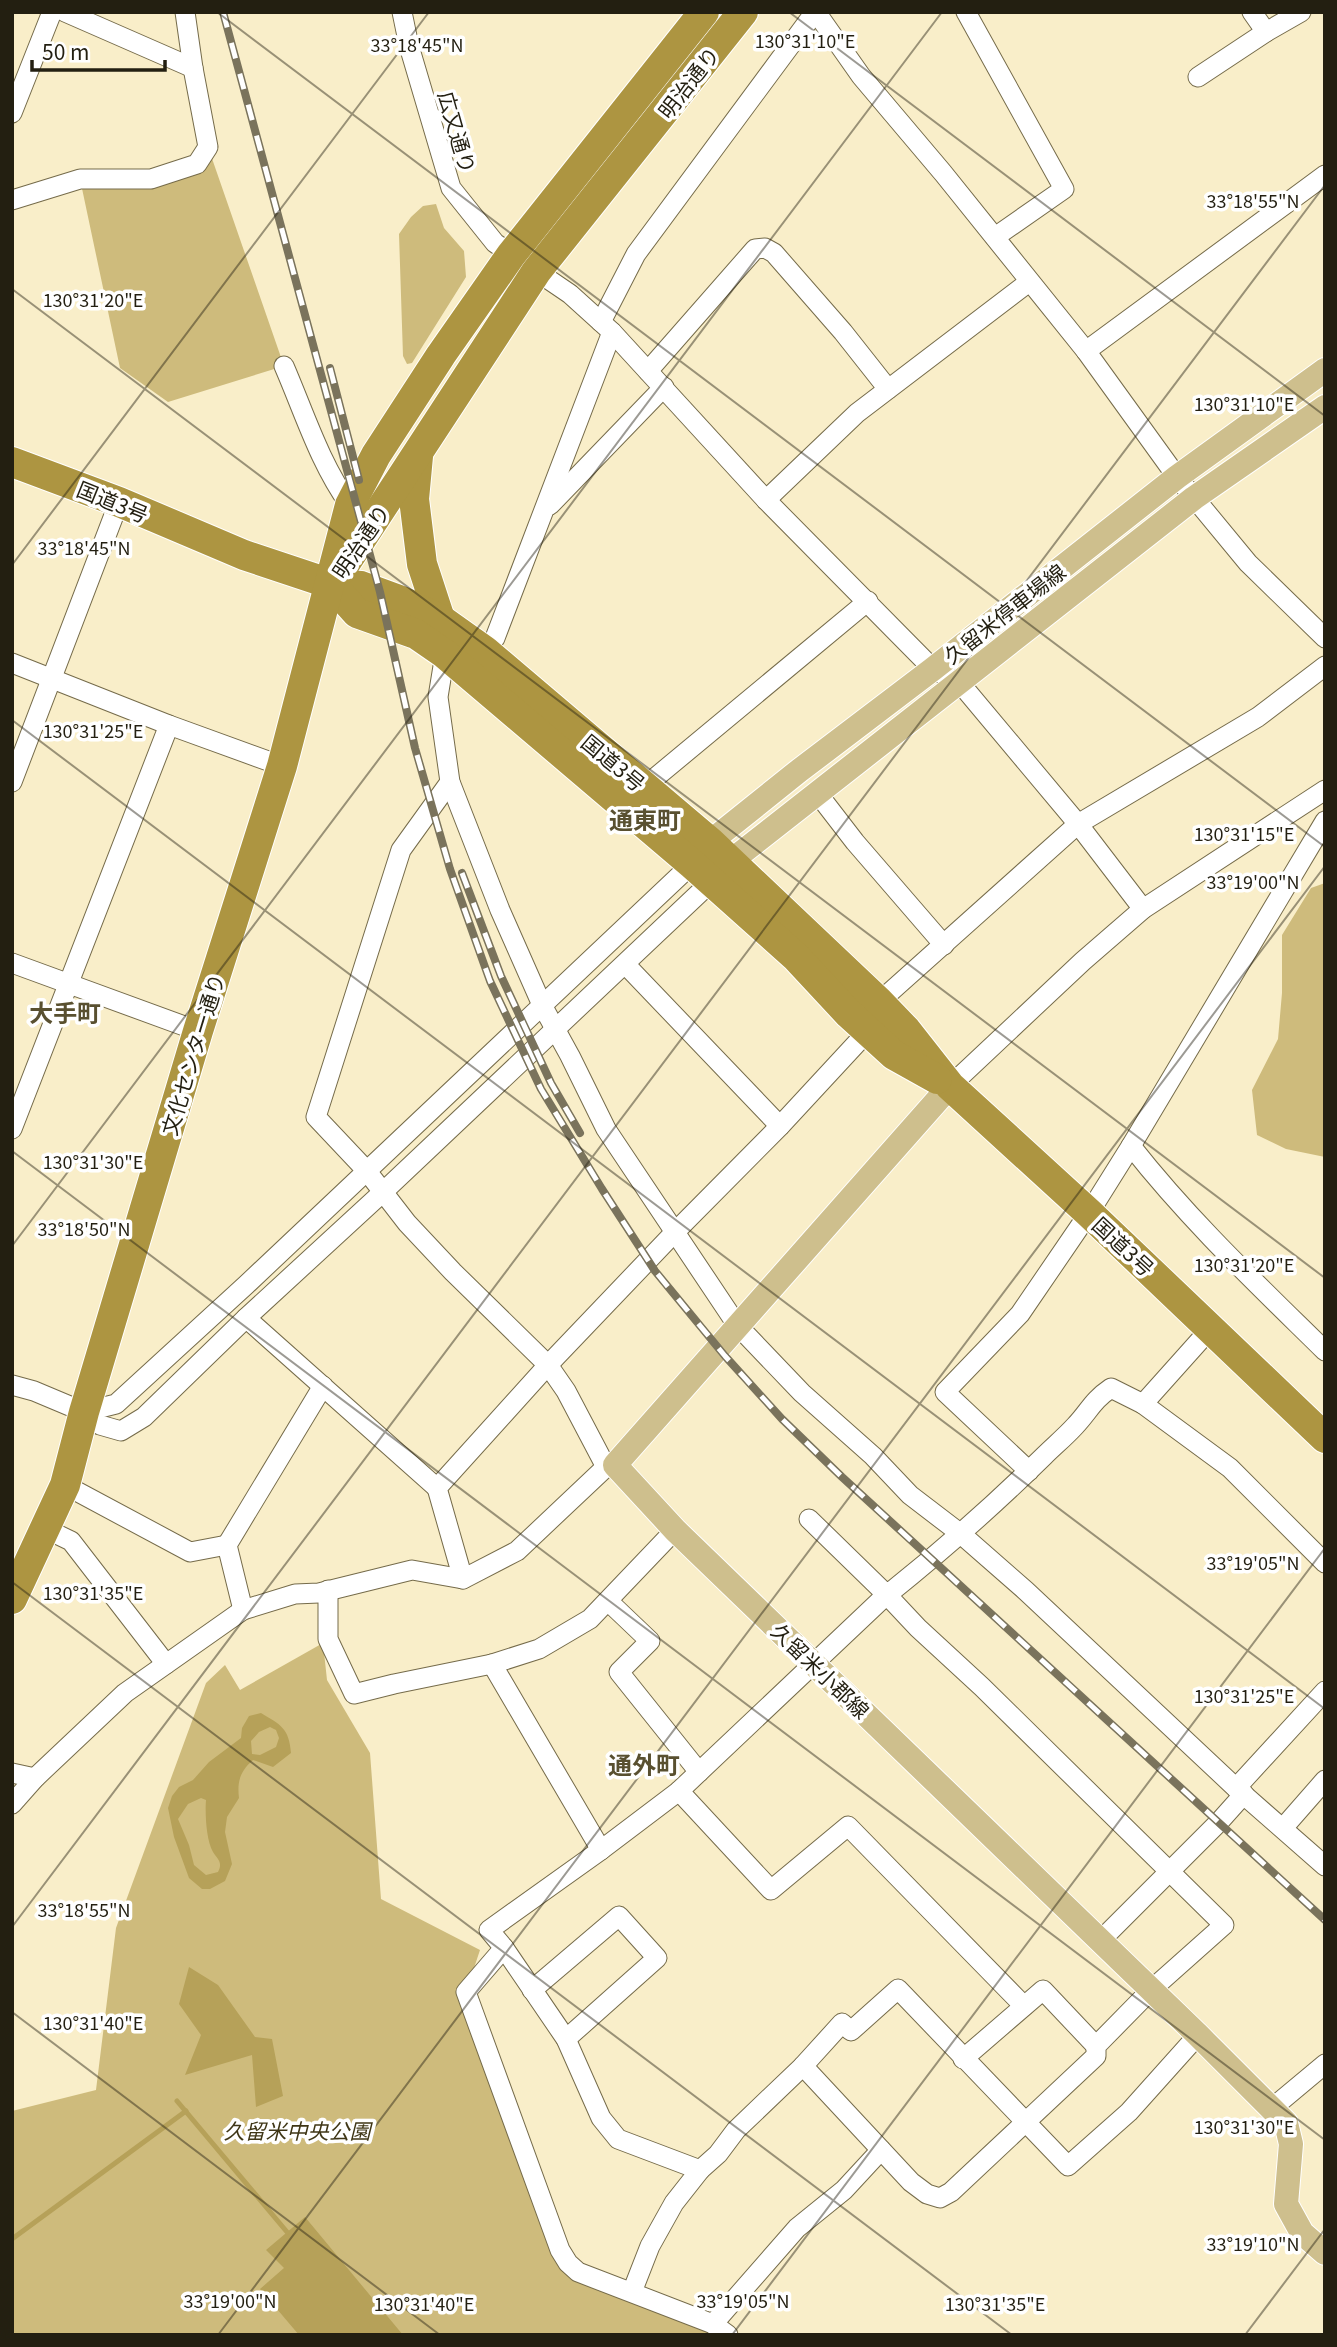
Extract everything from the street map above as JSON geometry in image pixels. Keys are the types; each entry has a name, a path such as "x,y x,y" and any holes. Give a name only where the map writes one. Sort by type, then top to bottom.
{"highway":[{"name":"明治通り","path":"331,584 350,505 383,444 441,355 511,255 704,12"},
{"name":"明治通り","path":"331,584 536,272 743,12"},
{"path":"418,452 414,499 422,564 440,619"},
{"name":"国道3号","path":"12,462 119,502 244,555 331,584 360,586 402,601 440,619 485,651 644,787 849,1014 894,1055 950,1086"},
{"name":"国道3号","path":"331,584 357,613 416,635 445,654 711,862 879,1002 906,1030 950,1086 1089,1213 1325,1438"},
{"name":"文化センター通り","path":"12,1599 65,1485 84,1412 198,1031 282,766 331,584"}],"main road":[{"name":"久留米停車場線","path":"711,862 800,770 1177,477 1325,370"},
{"name":"久留米停車場線","path":"711,862 818,794 1194,498 1325,407"},
{"path":"611,1466 950,1086"},
{"name":"久留米小郡線","path":"611,1466 1286,2123 1292,2144 1286,2204 1302,2233 1325,2253"}],"street":[{"path":"12,113 52,12"},
{"path":"65,12 193,68"},
{"path":"12,200 80,179 150,179 197,164 208,147 185,12"},
{"name":"広又通り","path":"402,12 409,46 451,188 495,243 569,294 606,327 766,500 933,668 960,683"},
{"path":"485,651 495,638 542,513 606,327 636,254 816,12 860,76 1086,351 1194,498 1248,564 1325,638"},
{"path":"966,12 1064,189 995,237"},
{"path":"1252,12 1266,32"},
{"path":"1198,77 1301,12"},
{"path":"1086,351 1325,175"},
{"path":"648,371 755,249 765,248 774,253 888,389"},
{"path":"766,500 857,413 1029,282"},
{"path":"284,366 327,467 350,505"},
{"path":"542,513 664,387"},
{"path":"12,782 119,502"},
{"path":"644,787 868,601"},
{"path":"445,654 438,697 450,782 541,1005 606,1129 737,1325 802,1393 873,1456 910,1495 961,1534 1026,1591 1240,1791 1325,1866"},
{"path":"12,663 282,766"},
{"path":"879,1002 1078,824 1258,717 1325,666"},
{"path":"960,683 1078,824 1143,909"},
{"path":"12,1129 169,725"},
{"path":"12,1804 35,1778 124,1693 243,1610 295,1594 328,1590 412,1570 463,1579 517,1551 611,1466 548,1365 407,1223 366,1170 316,1117 401,850 450,782"},
{"path":"950,1086 1083,961 1143,909 1325,790"},
{"path":"818,794 855,842 944,945"},
{"path":"1028,1471 945,1392 1020,1314 1089,1213 1325,821"},
{"path":"12,1385 34,1391 84,1412 100,1425 121,1431 144,1417 246,1318 625,964 711,862"},
{"path":"84,1412 116,1404 246,1285 541,1005 711,862"},
{"path":"12,963 198,1031"},
{"path":"625,964 780,1126"},
{"path":"437,1488 548,1365 780,1126 868,1031"},
{"path":"1131,1146 1167,1192 1221,1250 1325,1351"},
{"path":"246,1318 437,1488 463,1579"},
{"path":"1143,1404 1211,1328"},
{"path":"243,1610 227,1545 323,1387"},
{"path":"700,2170 618,2139 601,2118 566,2039 489,1930 679,1791 887,1595 961,1534 1076,1425 1095,1399 1111,1388 1143,1404 1230,1468 1325,1563"},
{"path":"65,1485 190,1552 227,1545"},
{"path":"809,1519 1224,1925 1151,1990 1096,2046"},
{"path":"46,1529 71,1541 166,1664"},
{"path":"328,1590 328,1639 354,1694 492,1664 539,1649 590,1619 675,1530"},
{"path":"608,1601 650,1641 619,1672 699,1772"},
{"path":"492,1664 601,1850"},
{"path":"1100,1941 1171,1872 1325,1691"},
{"path":"12,1773 35,1778"},
{"path":"1283,1828 1325,1780"},
{"path":"679,1791 771,1890 848,1826 1024,2006"},
{"path":"532,1990 619,1916 657,1958 566,2039"},
{"path":"504,1948 466,1992 560,2250 578,2272 720,2330 797,2228 844,2190 881,2150"},
{"path":"632,2292 656,2235 674,2203 700,2170 842,2023 851,2031 898,1989 1068,2166 1129,2112 1198,2035"},
{"path":"803,2066 911,2182 940,2198 951,2192 1096,2056 1096,2046 1043,1990 963,2059"},
{"path":"1270,2110 1325,2064"}],"green space":[{"path":"208,147 284,366 168,402 120,368 80,179 151,179"},
{"path":"436,204 444,228 464,251 466,277 412,363 407,364 403,356 399,234 423,206"},
{"path":"1325,883 1325,1157 1286,1149 1257,1135 1252,1090 1278,1039 1282,993 1282,935 1311,888"},
{"name":"久留米中央公園","path":"323,1643 327,1680 370,1753 381,1899 480,1950 466,1992 555,2248 714,2335 12,2335 12,2111 96,2090 116,1928 206,1683 225,1665 240,1690"}],"shaded area":[{"path":"261,1713 279,1724 286,1733 291,1753 273,1767 253,1760 245,1768 239,1782 239,1798 227,1817 225,1832 232,1864 225,1881 210,1889 202,1889 189,1878 174,1837 168,1808 179,1787 193,1780 209,1762 241,1738 242,1728 249,1716","holes":["270,1727 276,1730 279,1738 276,1747 260,1755 252,1754 251,1741 259,1732","201,1798 206,1800 209,1841 220,1863 218,1872 206,1875 194,1865 178,1819 188,1804"]},
{"path":"189,1967 218,1985 255,2037 272,2039 283,2096 256,2107 252,2055 185,2075 201,2035 179,2004"},
{"path":"305,2217 403,2335 299,2335 260,2289 284,2268 266,2250"}],"waterway":[{"path":"177,2101 287,2232"},
{"path":"12,2239 186,2111"}],"railway":[{"path":"223,12 380,592 415,748 450,869 490,981 541,1089 655,1271 725,1356 782,1419 1325,1920"},
{"path":"330,368 359,480"},
{"path":"462,873 501,976 551,1083 580,1133"}],"district":[{"name":"通東町","path":"645,818"},
{"name":"大手町","path":"65,1011"},
{"name":"通外町","path":"644,1763"}]}
